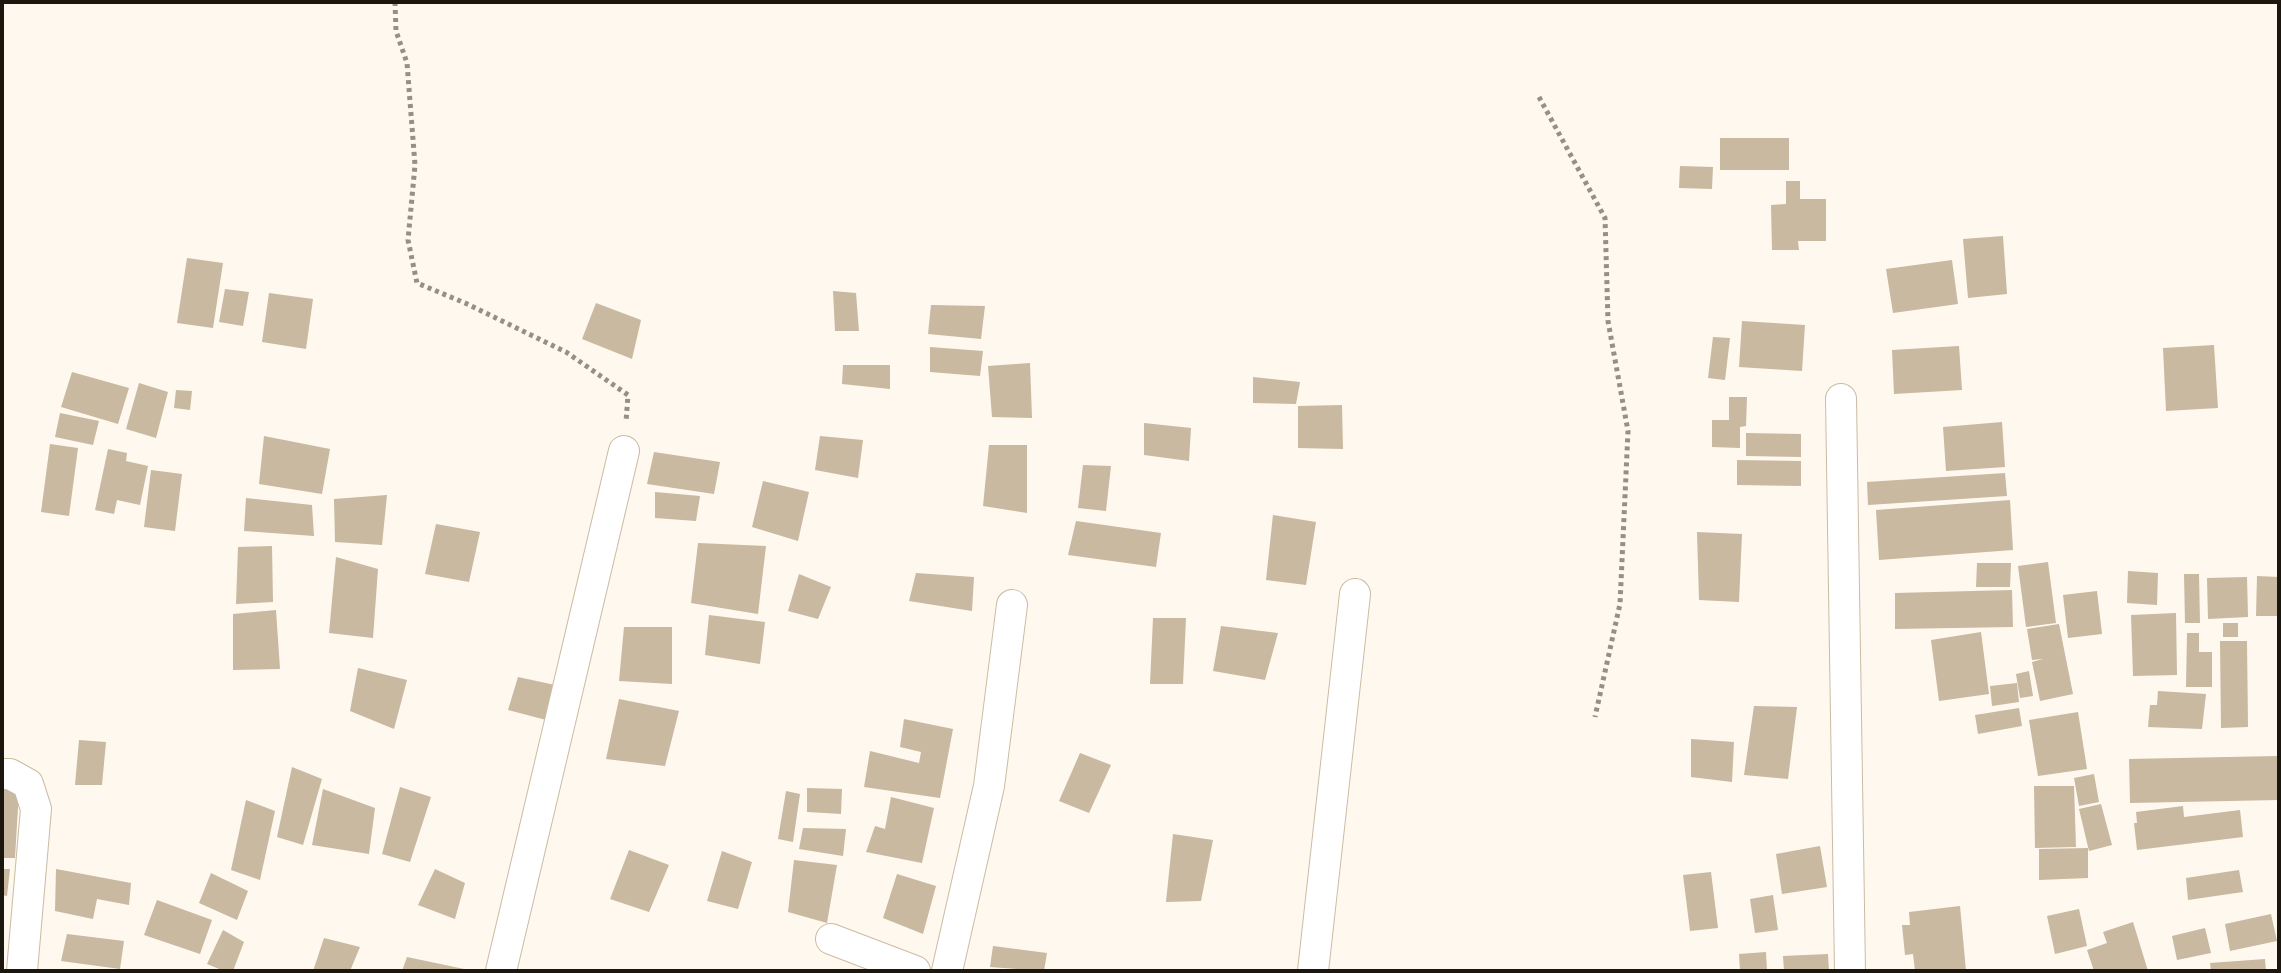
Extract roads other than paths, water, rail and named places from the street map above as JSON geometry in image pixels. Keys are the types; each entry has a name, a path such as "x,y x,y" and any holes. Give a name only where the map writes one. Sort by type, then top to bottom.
{"street":[{"path":"1841,399 1850,971"},
{"path":"501,971 624,451"},
{"path":"1313,971 1355,594"},
{"path":"947,971 989,786 1012,605"},
{"path":"2,774 10,774 28,784 36,809 22,971"},
{"path":"831,939 915,971"}]}
